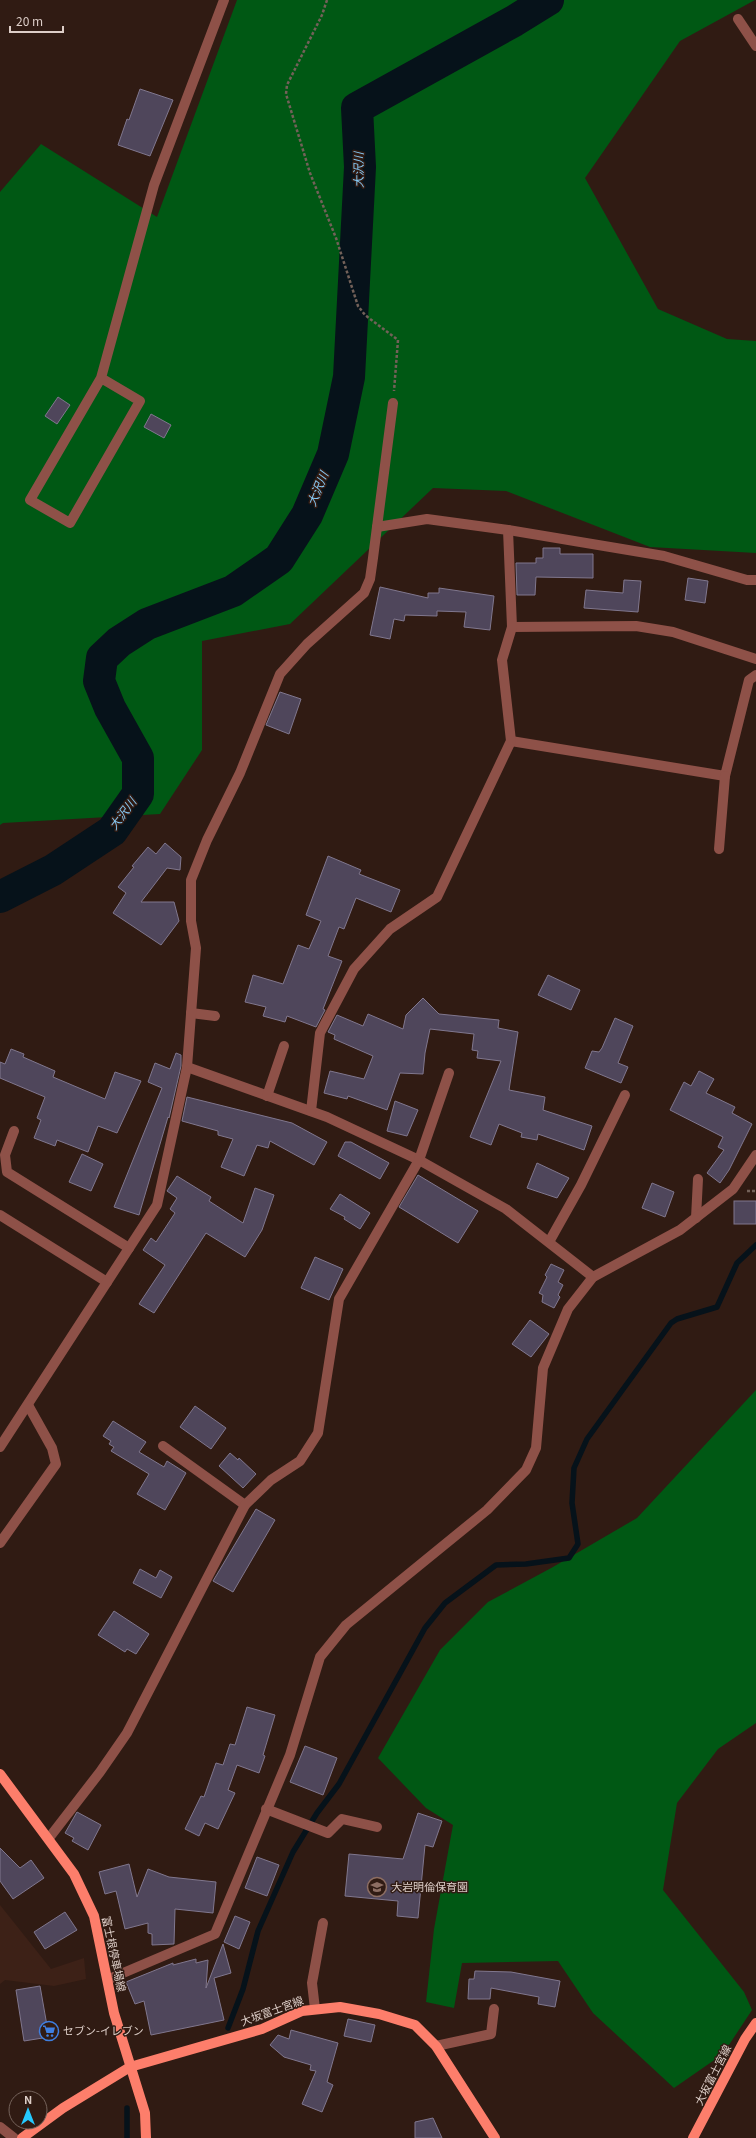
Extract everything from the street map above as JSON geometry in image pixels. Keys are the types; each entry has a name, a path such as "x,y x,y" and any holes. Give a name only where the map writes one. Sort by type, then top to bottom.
{"main road":[{"name":"富士根停車場線","path":"0,1774 49,1838 74,1874 94,1916 114,2013 145,2113 146,2138"},
{"name":"大坂富士宮線","path":"22,2138 63,2108 130,2067 262,2029 302,2010 340,2007 379,2014 415,2025 436,2046 495,2138"},
{"name":"大坂富士宮線","path":"693,2138 745,2039 756,2023"}],"street":[{"path":"101,378 140,401 70,523 30,500 101,378 154,185 224,0"},
{"path":"738,19 756,46"},
{"path":"0,1447 157,1205 187,1067 196,948 191,921 191,880 207,840 240,774 280,674 307,644 364,593 370,579 393,403"},
{"path":"377,527 427,519 508,530 664,556 747,580 756,580"},
{"path":"310,1111 320,1033 354,969 390,929 437,897 511,741 502,660 512,627 508,530"},
{"path":"512,627 636,626 673,632 756,658"},
{"path":"719,849 725,776 749,680 756,675"},
{"path":"511,741 725,776"},
{"path":"191,1013 215,1016"},
{"path":"267,1096 284,1046"},
{"path":"187,1067 327,1117 419,1160 506,1209 593,1277"},
{"path":"49,1838 100,1772 127,1733 245,1505 271,1480 300,1461 318,1433 339,1299 419,1160 449,1074"},
{"path":"548,1242 581,1185 625,1095"},
{"path":"14,1131 6,1155 7,1172 129,1248"},
{"path":"108,1979 215,1934 238,1884 266,1809 290,1755 320,1657 346,1625 487,1510 526,1470 536,1448 542,1368 568,1309 593,1277 680,1230 733,1189 756,1155"},
{"path":"696,1218 698,1179"},
{"path":"0,1215 107,1282"},
{"path":"0,1543 56,1464 52,1448 28,1405"},
{"path":"163,1446 245,1505"},
{"path":"266,1809 328,1833 342,1819 377,1826"},
{"path":"315,2009 312,1983 323,1923"},
{"path":"436,2046 492,2034 494,2009"},
{"path":"0,2127 14,2138"}],"path":[{"path":"327,0 322,16 287,85 286,94 310,173 336,238 358,306 365,315 398,340 393,403"}],"shaded area":[{"path":"0,1905 51,1969 84,1958 86,1979 54,1986 5,1980 0,1984"}],"green space":[{"path":"237,0 755,0 680,41 585,178 658,309 727,339 756,341 756,553 650,547 506,491 433,488 290,624 202,641 202,750 160,814 3,823 0,825 0,192 41,144 157,217"},
{"path":"756,1390 756,1723 718,1749 677,1803 663,1890 744,1992 752,2010 723,2054 674,2088 593,2013 558,1961 462,1963 454,2008 426,2002 434,1929 453,1825 426,1808 378,1758 440,1650 488,1602 553,1567 637,1518"}],"building":[{"path":"140,89 173,100 150,156 118,145"},
{"path":"58,397 70,405 57,424 45,416"},
{"path":"151,414 171,425 164,438 144,427"},
{"path":"543,548 560,548 560,554 593,554 593,578 536,577 535,595 517,595 516,563 536,563 536,558 543,558"},
{"path":"688,578 708,581 705,603 685,600"},
{"path":"624,580 641,581 638,612 584,608 586,590 623,593"},
{"path":"380,587 428,598 428,593 439,593 439,588 494,596 490,630 464,627 466,612 437,611 437,616 405,615 404,621 394,619 390,639 370,635"},
{"path":"280,692 301,699 289,734 266,725"},
{"path":"165,843 181,857 180,870 167,868 141,902 174,902 179,921 161,945 113,913 126,893 118,887 134,867 132,866 148,847 156,854"},
{"path":"328,856 361,870 359,874 400,890 391,912 356,898 344,929 339,927 328,956 342,961 323,1009 325,1010 316,1027 287,1016 285,1022 263,1016 266,1007 245,1002 253,975 283,984 298,945 309,949 321,921 306,915"},
{"path":"548,975 580,990 571,1010 538,995"},
{"path":"423,998 439,1014 499,1020 498,1028 518,1032 509,1090 545,1097 543,1110 592,1126 584,1150 538,1134 537,1140 521,1137 522,1133 499,1124 491,1145 470,1137 501,1061 477,1058 478,1051 472,1050 474,1034 430,1029 425,1053 423,1074 400,1073 387,1110 348,1096 347,1099 324,1093 330,1071 364,1079 373,1056 334,1039 335,1035 328,1032 337,1015 363,1026 368,1014 403,1029 406,1015"},
{"path":"615,1018 633,1026 618,1063 628,1067 621,1083 585,1068 592,1051 599,1052 602,1048"},
{"path":"11,1049 24,1054 23,1057 55,1071 53,1077 105,1099 115,1072 141,1081 117,1133 98,1126 88,1152 57,1140 55,1146 34,1138 41,1120 37,1118 45,1097 0,1078 0,1062 5,1064"},
{"path":"176,1053 181,1055 181,1066 169,1118 168,1117 139,1215 114,1207 162,1088 148,1082 155,1063 170,1069"},
{"path":"699,1071 714,1079 706,1093 735,1107 732,1113 752,1124 729,1170 720,1183 707,1173 724,1150 718,1147 723,1137 670,1110 684,1082 691,1086"},
{"path":"187,1097 292,1123 327,1142 314,1165 270,1141 268,1148 257,1145 244,1176 221,1167 233,1139 218,1135 218,1131 182,1121"},
{"path":"395,1101 418,1110 407,1136 387,1131"},
{"path":"345,1142 351,1142 389,1163 380,1179 338,1156"},
{"path":"82,1154 103,1164 91,1191 69,1182"},
{"path":"537,1163 569,1178 557,1198 527,1188"},
{"path":"418,1175 478,1211 458,1243 399,1207"},
{"path":"177,1176 211,1197 209,1201 243,1223 255,1188 274,1195 262,1230 245,1257 206,1233 154,1313 139,1304 165,1265 143,1250 151,1238 156,1242 175,1213 170,1209 177,1198 167,1191"},
{"path":"652,1183 674,1192 665,1217 642,1208"},
{"path":"340,1194 370,1213 360,1229 344,1219 345,1217 330,1209"},
{"path":"734,1201 756,1201 756,1224 734,1224"},
{"path":"315,1257 343,1269 329,1300 301,1288"},
{"path":"551,1264 564,1270 558,1282 563,1285 558,1295 560,1297 554,1308 542,1302 543,1295 539,1293 547,1277 545,1275"},
{"path":"530,1320 549,1334 531,1357 512,1344"},
{"path":"195,1406 226,1428 211,1449 180,1427"},
{"path":"113,1421 146,1442 139,1452 164,1467 167,1461 186,1473 165,1510 137,1494 149,1474 111,1451 114,1447 109,1444 111,1441 103,1436"},
{"path":"230,1453 238,1460 239,1458 256,1474 243,1488 219,1466"},
{"path":"256,1509 275,1520 233,1592 213,1581"},
{"path":"140,1569 156,1578 160,1570 172,1577 161,1598 133,1583"},
{"path":"114,1611 149,1634 136,1654 127,1649 125,1652 98,1635"},
{"path":"247,1707 275,1715 263,1755 265,1756 259,1773 237,1765 228,1790 235,1793 218,1829 205,1823 199,1836 185,1829 201,1796 204,1797 216,1763 223,1765 230,1744 235,1745"},
{"path":"305,1746 337,1758 323,1795 290,1782"},
{"path":"77,1812 101,1825 88,1850 72,1841 74,1838 65,1833"},
{"path":"418,1813 442,1821 433,1847 425,1845 418,1918 397,1916 398,1901 345,1896 349,1854 403,1859"},
{"path":"0,1848 20,1868 31,1860 44,1878 13,1899 0,1881"},
{"path":"257,1857 279,1865 267,1896 245,1888"},
{"path":"129,1864 137,1897 148,1869 169,1877 216,1882 213,1913 175,1909 174,1944 152,1945 152,1934 148,1933 148,1923 125,1929 116,1891 105,1894 99,1872"},
{"path":"65,1912 77,1930 45,1949 34,1932"},
{"path":"235,1916 250,1922 239,1949 224,1942"},
{"path":"223,1944 231,1973 214,1978 224,2020 151,2035 144,2001 135,2004 126,1982 173,1963 173,1965 196,1959 196,1963 208,1960 206,1988"},
{"path":"475,1971 511,1972 560,1981 555,2007 538,2004 539,1997 491,1988 490,1999 468,1999 469,1979 474,1979"},
{"path":"40,1986 49,2037 24,2041 16,1990"},
{"path":"348,2019 375,2025 371,2042 344,2036"},
{"path":"291,2030 338,2043 327,2082 333,2085 322,2112 302,2104 316,2071 310,2070 311,2065 284,2057 270,2045 278,2035 289,2039"},
{"path":"433,2118 442,2138 415,2138 415,2122"}],"waterway":[{"name":"大沢川","path":"0,897 53,870 112,831 138,794 138,758 110,708 99,681 102,658 119,642 147,624 233,591 279,559 307,515 333,454 349,377 360,167 357,108 514,21 548,0"},
{"path":"228,2028 243,1989 258,1931 293,1852 317,1813 339,1784 425,1628 445,1603 496,1565 526,1564 569,1558 578,1544 572,1503 574,1468 587,1439 671,1323 677,1319 717,1307 737,1263 756,1245"},
{"path":"127,2108 127,2138"}],"place":[{"name":"大岩明倫保育園","path":"377,1887"},
{"name":"セブン-イレブン","path":"49,2031"}]}
